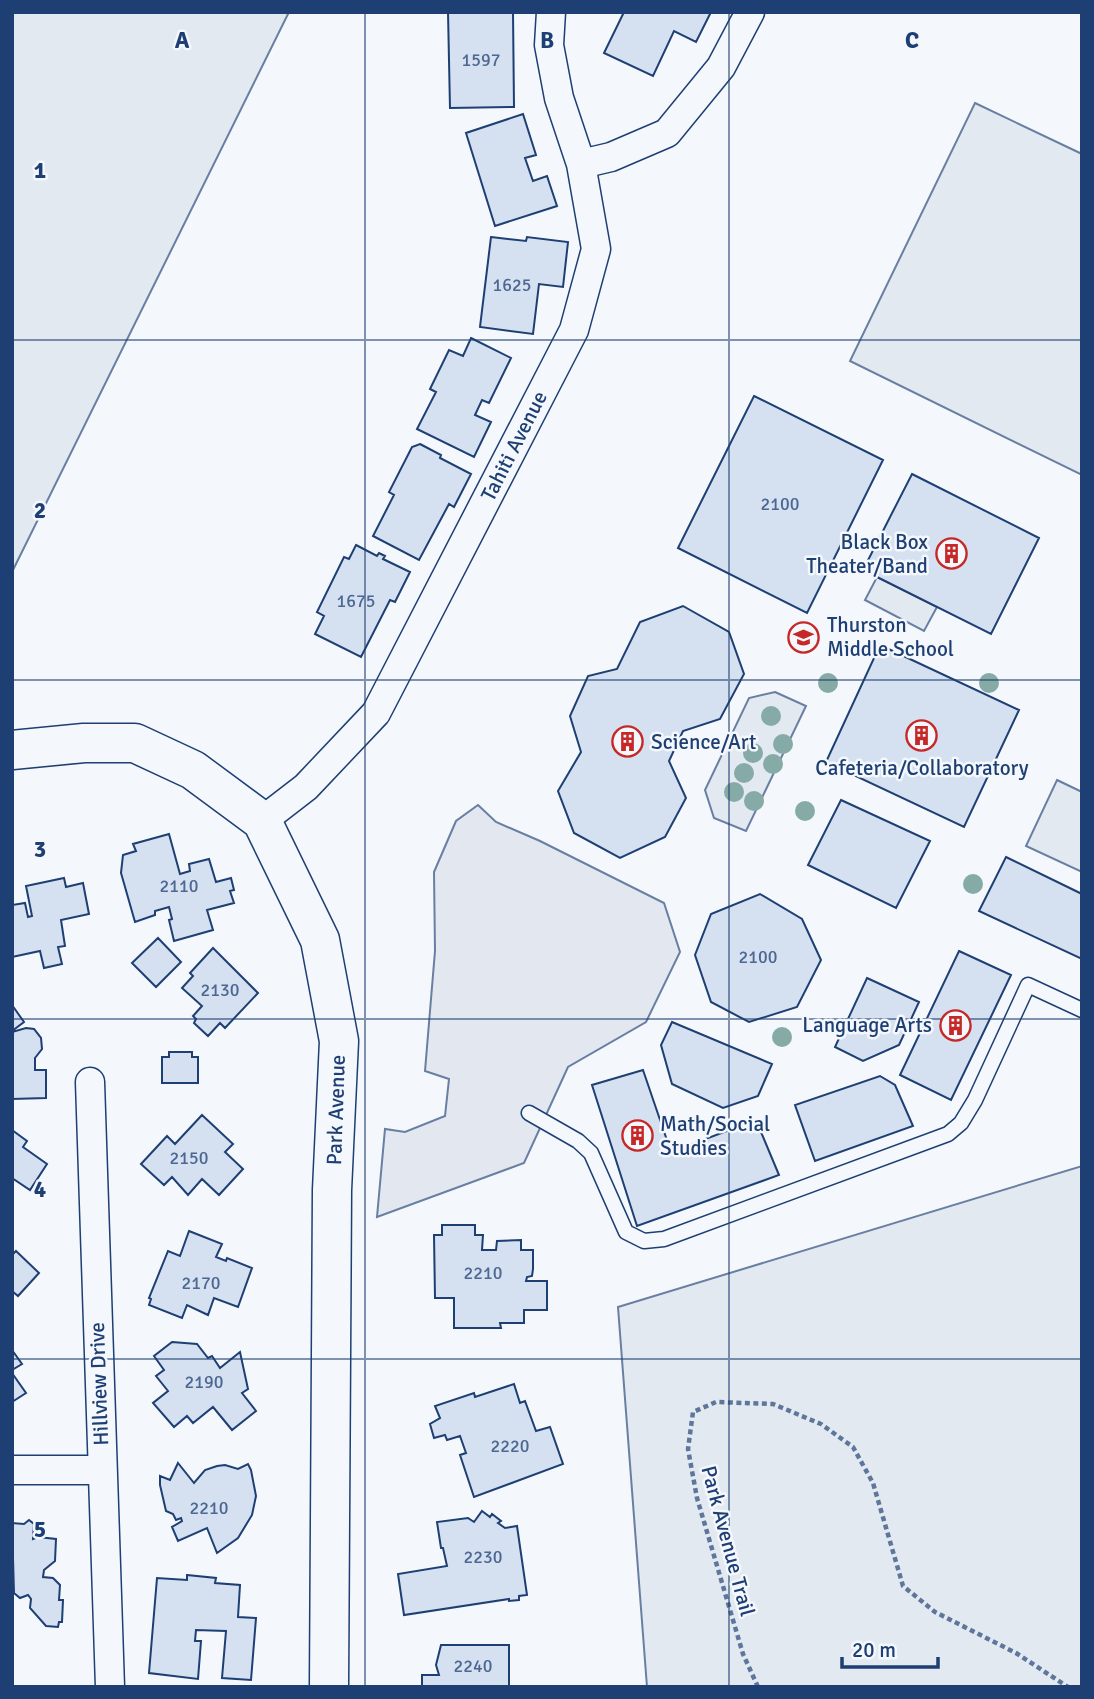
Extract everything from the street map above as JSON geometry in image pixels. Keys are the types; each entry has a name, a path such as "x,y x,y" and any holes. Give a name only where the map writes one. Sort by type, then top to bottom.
{"main road":[{"name":"Park Avenue","path":"12,750 84,743 135,743 193,770 262,821 320,940 339,1041 333,1165 329,1687"}],"street":[{"name":"Tahiti Avenue","path":"262,821 306,787 376,713 574,330 596,249 580,164 559,98 549,45 551,12"},
{"path":"580,164 611,157 667,133 721,66 750,12"},
{"name":"Hillview Drive","path":"90,1082 110,1687"},
{"path":"12,1469 102,1470"}],"lane":[{"path":"529,1113 578,1141 591,1153 626,1232 644,1241 664,1239 948,1134 961,1123 975,1100 1028,985 1082,1010"}],"path":[{"name":"Park Avenue Trail","path":"758,1687 735,1628 697,1498 688,1449 693,1412 716,1402 773,1404 821,1424 853,1447 873,1483 903,1586 935,1612 1017,1653 1068,1687"}],"shaded area":[{"path":"12,12 289,12 12,572"},
{"path":"975,103 1082,154 1082,475 850,361"},
{"path":"877,577 937,607 924,631 865,600"},
{"path":"775,692 806,706 746,831 714,818 705,790 749,698"},
{"path":"1057,780 1082,792 1082,872 1026,846"},
{"path":"478,805 496,822 664,903 680,952 646,1022 568,1067 524,1163 377,1217 385,1129 405,1132 445,1116 449,1079 425,1071 435,951 434,872 456,821"},
{"path":"1082,1166 1082,1687 647,1687 618,1307"}],"building":[{"path":"448,12 513,12 514,107 450,108"},
{"path":"624,12 711,12 696,42 674,31 653,76 604,53"},
{"path":"523,114 536,155 525,158 533,181 547,176 557,206 495,226 466,133"},
{"path":"491,237 526,241 527,237 568,242 563,287 539,284 533,334 480,327"},
{"path":"471,338 511,358 489,403 482,400 475,415 491,422 474,457 417,429 436,392 430,389 449,350 463,356"},
{"path":"754,396 883,460 807,613 678,548"},
{"path":"420,444 471,474 454,507 449,504 419,560 373,536 394,495 389,492 412,447"},
{"name":"Black Box Theater/Band","path":"912,474 1039,538 991,634 863,570"},
{"path":"356,545 377,556 379,553 385,556 383,559 410,572 395,602 390,600 361,657 315,634 324,616 317,612 344,557 349,559"},
{"name":"Science/Art","path":"683,606 729,632 744,674 720,719 683,731 669,761 686,798 665,837 620,858 574,833 558,791 581,752 570,716 588,676 617,669 640,622"},
{"name":"Cafeteria/Collaboratory","path":"880,645 1019,710 964,827 826,762"},
{"path":"841,800 930,841 896,908 808,865"},
{"path":"169,834 180,874 190,871 189,864 209,859 216,882 231,878 234,890 230,891 234,903 207,910 213,930 174,941 169,907 135,922 121,873 123,855 136,851 133,844"},
{"path":"1006,857 1082,894 1082,959 979,911"},
{"path":"64,878 66,887 83,883 89,914 61,920 65,946 58,947 62,964 44,968 40,951 12,957 12,905 25,903 28,917 32,916 26,886"},
{"path":"760,894 802,919 821,960 797,1007 749,1022 711,1002 695,955 711,914"},
{"path":"158,938 181,962 156,987 132,963"},
{"path":"213,948 258,993 225,1028 220,1023 208,1036 194,1023 196,1019 193,1016 202,1006 182,988 193,976 190,973"},
{"name":"Language Arts","path":"959,951 1011,975 951,1100 900,1075"},
{"path":"867,978 919,1002 899,1045 863,1061 835,1047"},
{"path":"12,1005 24,1022 12,1031"},
{"path":"672,1022 772,1064 758,1096 723,1108 672,1084 661,1045"},
{"path":"34,1029 41,1038 42,1049 35,1058 35,1070 46,1070 46,1098 12,1099 12,1032"},
{"path":"169,1052 192,1052 192,1057 198,1057 198,1083 162,1083 162,1057 169,1057"},
{"name":"Math/Social Studies","path":"643,1070 671,1152 756,1120 779,1175 637,1226 592,1085"},
{"path":"880,1076 895,1085 913,1126 815,1161 795,1105"},
{"path":"202,1115 233,1144 225,1152 243,1169 219,1195 202,1179 188,1195 172,1177 164,1185 141,1164 167,1136 175,1144"},
{"path":"12,1130 27,1141 23,1147 47,1164 30,1190 12,1178"},
{"path":"442,1225 475,1225 475,1235 483,1235 482,1250 496,1250 497,1241 521,1240 521,1250 533,1250 532,1276 527,1277 526,1281 547,1281 547,1310 524,1310 524,1323 500,1323 501,1328 454,1328 454,1298 435,1298 434,1235 442,1235"},
{"path":"189,1231 222,1244 216,1257 226,1261 227,1258 252,1268 238,1307 214,1298 208,1315 187,1305 182,1318 149,1305 149,1298 168,1251 180,1256"},
{"path":"16,1251 39,1273 18,1296 12,1291 12,1255"},
{"path":"172,1342 197,1344 208,1358 212,1356 220,1368 240,1352 248,1389 242,1393 256,1411 232,1430 213,1407 193,1423 187,1416 174,1427 153,1403 168,1391 156,1376 164,1370 154,1356"},
{"path":"12,1350 22,1364 12,1370"},
{"path":"12,1373 26,1393 12,1402"},
{"path":"514,1384 520,1403 525,1401 536,1431 550,1427 563,1464 474,1497 460,1455 466,1453 460,1436 447,1440 445,1435 434,1438 430,1424 440,1418 435,1406"},
{"path":"178,1463 194,1483 205,1470 217,1466 225,1465 238,1469 248,1464 251,1470 256,1496 252,1515 238,1538 217,1553 207,1528 178,1541 172,1527 182,1521 181,1518 176,1520 173,1514 166,1511 160,1476 170,1480"},
{"path":"482,1511 490,1517 492,1514 505,1528 517,1526 527,1595 519,1596 519,1600 509,1599 404,1615 398,1574 447,1566 437,1522 468,1518 474,1522"},
{"path":"29,1520 34,1524 33,1539 56,1539 55,1561 44,1570 43,1577 53,1578 60,1585 59,1600 63,1600 62,1622 59,1622 58,1627 46,1626 30,1608 31,1599 28,1595 20,1598 14,1593 12,1523 24,1524"},
{"path":"187,1575 216,1578 215,1583 240,1585 238,1617 256,1618 251,1680 222,1678 226,1631 196,1630 195,1641 201,1641 198,1679 149,1673 157,1578 187,1580"},
{"path":"441,1645 509,1645 509,1687 422,1687 422,1675 439,1675 436,1665"}],"place":[{"name":"Black Box Theater/Band","path":"951,554"},
{"name":"Thurston Middle School","path":"804,637"},
{"name":"Cafeteria/Collaboratory","path":"922,736"},
{"name":"Science/Art","path":"628,742"},
{"name":"Language Arts","path":"955,1025"},
{"name":"Math/Social Studies","path":"637,1136"}]}
